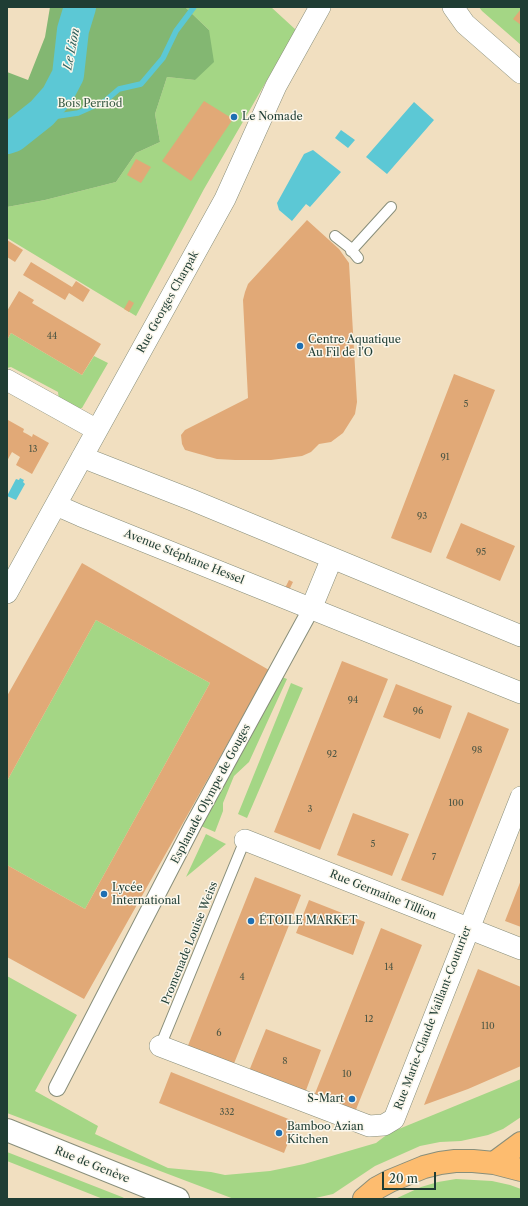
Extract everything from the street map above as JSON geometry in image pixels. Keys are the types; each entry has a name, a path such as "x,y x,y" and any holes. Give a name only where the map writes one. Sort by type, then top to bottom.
{"main road":[{"path":"494,1163 521,1143"},
{"path":"364,1199 377,1188 390,1181 440,1162 474,1161 494,1163 521,1170"}],"street":[{"name":"Rue Georges Charpak","path":"7,593 225,199 276,86 320,7"},
{"path":"452,7 465,24 521,73"},
{"path":"7,380 97,430"},
{"path":"82,457 521,636"},
{"name":"Avenue Stéphane Hessel","path":"56,505 80,516 521,693"},
{"path":"312,608 332,558"},
{"name":"Esplanade Olympe de Gouges","path":"57,1088 193,825 312,608"},
{"name":"Rue Marie-Claude Vaillant-Couturier","path":"159,1050 369,1126 384,1125 394,1119 468,928 521,797"},
{"name":"Rue Germaine Tillion","path":"245,840 521,949"},
{"name":"Rue de Genève","path":"7,1130 178,1199"}],"lane":[{"path":"335,236 355,254 391,207"},
{"name":"Promenade Louise Weiss","path":"159,1050 245,840"}],"green space":[{"name":"Bois Perriod","path":"50,7 185,7 209,30 214,62 195,80 167,77 155,114 160,142 136,153 116,182 45,200 7,207 7,72 28,80 45,37"},
{"path":"185,7 271,7 296,30 204,189 136,316 7,238 7,207 45,200 116,182 136,153 160,142 155,114 167,77 195,80 209,30"},
{"path":"479,7 521,7 521,45 482,11"},
{"path":"11,333 82,375 94,356 108,363 82,408 76,408 59,400 58,392 11,367 7,368 7,340"},
{"path":"96,620 210,683 85,909 7,865 7,781"},
{"path":"282,677 287,679 249,762 234,776 223,803 223,811 215,832 201,826"},
{"path":"291,683 303,688 247,818 238,814"},
{"path":"206,834 226,844 186,877"},
{"path":"7,976 77,1015 35,1091 98,1126 95,1134 168,1168 211,1172 225,1175 270,1171 304,1164 376,1143 389,1133 521,1079 521,1117 503,1129 488,1135 461,1141 440,1142 420,1146 375,1166 333,1194 311,1199 234,1199 7,1113"},
{"path":"7,1152 126,1199 103,1199 7,1161"},
{"path":"456,1179 492,1181 510,1185 521,1189 521,1199 395,1199 421,1187"}],"water":[{"path":"414,102 434,120 387,174 366,157"},
{"path":"341,130 355,140 348,148 335,138"},
{"path":"313,150 341,172 310,207 306,204 292,221 279,210 277,203 304,154"},
{"path":"20,478 24,480 23,482 25,484 16,500 7,496 16,479 19,480"}],"building":[{"path":"521,9 521,25 513,19"},
{"path":"204,101 233,119 191,181 162,161"},
{"path":"136,159 151,167 141,183 127,175"},
{"name":"Centre Aquatique Au Fil de l'O","path":"307,220 339,249 349,263 357,402 355,414 343,433 331,442 319,444 311,452 302,456 271,460 235,460 217,459 185,450 182,444 181,435 185,430 248,398 243,300 245,292 248,284"},
{"path":"7,240 23,250 15,262 7,257"},
{"path":"31,262 72,287 76,281 90,290 83,302 69,293 65,300 23,275"},
{"path":"19,291 34,300 32,303 101,344 82,375 11,333 7,340 7,311"},
{"path":"129,300 134,303 129,312 124,309"},
{"path":"454,374 495,390 431,553 391,538"},
{"path":"8,420 24,429 23,432 32,437 33,434 49,443 32,474 16,465 20,457 12,452 7,461"},
{"path":"461,523 515,546 500,581 446,558"},
{"path":"82,563 269,670 84,999 7,957 7,865 85,909 210,683 96,620 7,781 7,696"},
{"path":"289,580 293,582 288,592 284,590"},
{"path":"342,661 388,679 320,850 274,832"},
{"path":"396,684 452,706 440,739 383,717"},
{"path":"468,712 509,729 443,896 401,880"},
{"path":"353,813 409,834 392,876 337,855"},
{"path":"255,877 301,895 233,1066 187,1048"},
{"path":"521,880 521,927 505,921"},
{"path":"309,900 365,922 353,955 296,933"},
{"path":"381,928 422,945 355,1112 314,1096"},
{"path":"478,969 521,987 521,1066 468,1089 424,1105"},
{"path":"266,1029 321,1050 305,1093 249,1071"},
{"path":"171,1072 296,1122 284,1153 159,1103"}],"waterway":[{"name":"Le Lion","path":"7,138 13,136 42,113 57,96 68,75 73,30 80,7"},
{"path":"42,113 58,116 78,113 105,101 119,89 141,84 163,58 176,31 194,7"}],"place":[{"name":"Le Nomade","path":"234,117"},
{"name":"Centre Aquatique Au Fil de l'O","path":"300,346"},
{"name":"Lycée International","path":"104,894"},
{"name":"ÉTOILE MARKET","path":"251,921"},
{"name":"S-Mart","path":"352,1099"},
{"name":"Bamboo Azian Kitchen","path":"279,1133"}]}
